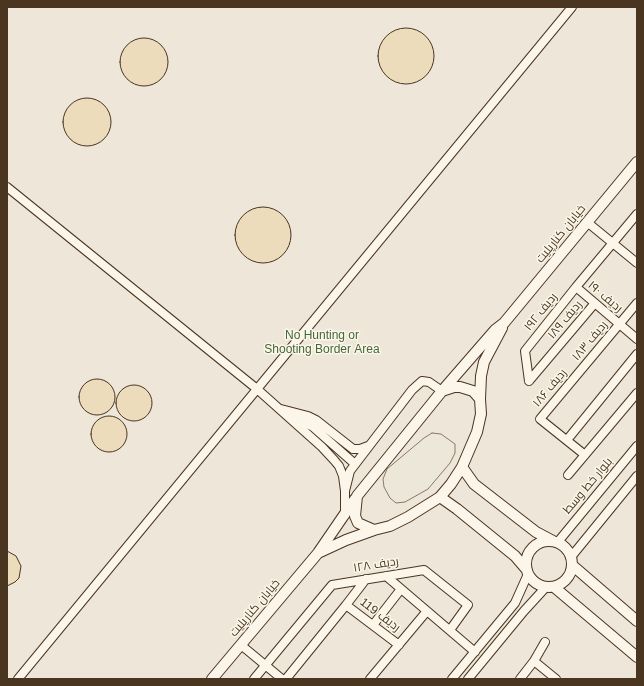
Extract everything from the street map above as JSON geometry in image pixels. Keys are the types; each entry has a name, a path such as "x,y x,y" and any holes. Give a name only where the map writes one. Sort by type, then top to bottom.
{"main road":[{"name":"خیابان کنارپلیت","path":"318,553 346,540 390,526 408,518 440,497 451,484 462,467 477,432 481,414 481,376 484,362 504,323 637,162"},
{"name":"خیابان کنارپلیت","path":"212,679 318,553 357,496 442,391 495,330 504,323"},
{"path":"442,391 454,387 460,387 473,391 480,399"},
{"path":"462,467 474,484 536,532 568,551 572,561 637,621"},
{"path":"357,496 355,516 358,523 374,530"},
{"path":"440,497 515,556 532,580 538,585 550,587 561,584 567,579 571,572 572,561"},
{"path":"527,572 526,564 530,551 540,543 555,542"},
{"path":"550,587 637,657"}],"street":[{"path":"18,679 572,7"},
{"path":"7,187 257,389 334,460 343,476 345,491 345,515"},
{"name":"ردیف ۱۹۲","path":"529,381 525,351 576,287 636,216"},
{"path":"587,222 637,263"},
{"name":"ردیف ۱۹۰","path":"576,287 637,339"},
{"name":"ردیف ۱۸۹","path":"529,381 595,303"},
{"name":"ردیف ۱۸۳","path":"579,373 637,303"},
{"path":"585,455 567,440 637,354"},
{"name":"ردیف ۱۸۶","path":"567,440 540,419 579,373"},
{"path":"345,491 350,471 416,385 422,381 429,382 442,391"},
{"path":"568,475 637,393"},
{"path":"278,408 308,416 316,420 353,449 360,449 368,446"},
{"path":"278,408 313,427 355,464"},
{"name":"بلوار خط وسط","path":"555,542 637,446"},
{"path":"572,561 637,476"},
{"name":"ردیف ۱۲۸","path":"266,665 332,585 424,570 468,605 450,630"},
{"path":"452,679 515,603 527,572"},
{"path":"386,576 475,652"},
{"path":"286,679 366,579"},
{"path":"468,679 524,611 550,587"},
{"path":"373,625 401,589"},
{"name":"ردیف 119","path":"346,605 399,645"},
{"path":"370,679 427,611"},
{"path":"520,679 534,661 545,642"},
{"path":"241,645 282,679"},
{"path":"534,661 556,679"},
{"path":"254,679 266,665"}],"green space":[{"name":"No Hunting or Shooting Border Area","path":"7,7 637,7 637,679 7,679"}],"shaded area":[{"path":"432,433 441,434 455,444 455,453 450,463 428,489 405,502 396,503 390,498 384,487 383,479 387,469"}],"building":[{"path":"400,28 412,28 422,32 430,40 434,50 434,62 430,72 422,80 412,84 400,84 390,80 382,72 378,62 378,50 382,40 390,32"},
{"path":"139,38 149,38 161,45 168,57 168,67 161,79 149,86 139,86 131,82 124,75 120,67 120,57 124,49 131,42"},
{"path":"82,98 92,98 104,105 111,117 111,127 104,139 92,146 82,146 74,142 67,135 63,127 63,117 67,109 74,102"},
{"path":"257,207 269,207 279,211 287,219 291,229 291,241 287,251 279,259 269,263 257,263 247,259 239,251 235,241 235,229 239,219 247,211"},
{"path":"101,379 110,384 114,390 114,404 110,410 101,415 93,415 84,410 80,404 79,393 84,384 90,380"},
{"path":"138,385 147,390 151,396 151,410 147,416 138,421 130,421 121,416 117,410 116,399 121,390 127,386"},
{"path":"113,416 122,421 126,427 126,441 122,447 113,452 105,452 96,447 92,441 91,430 96,421 102,417"},
{"path":"7,551 16,556 21,566 19,578 7,586"}]}
